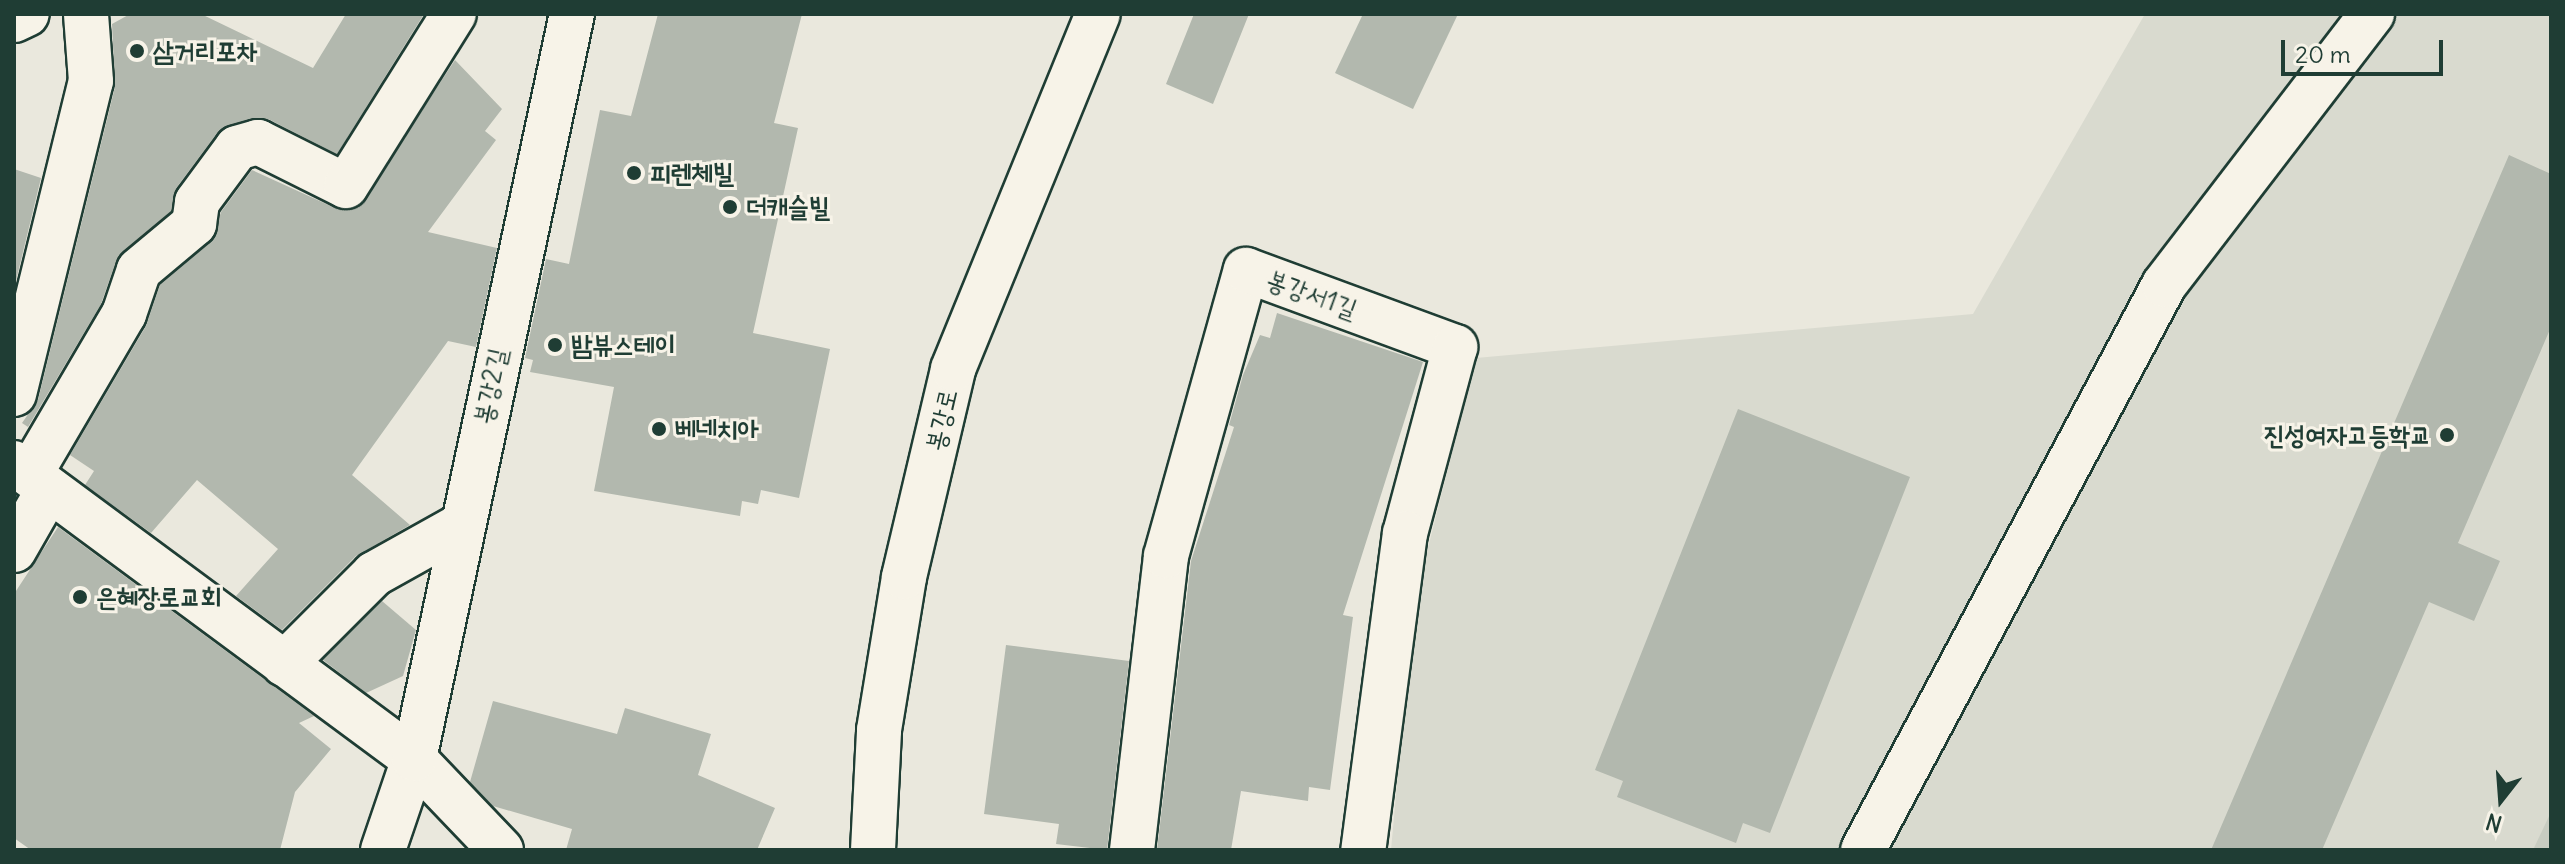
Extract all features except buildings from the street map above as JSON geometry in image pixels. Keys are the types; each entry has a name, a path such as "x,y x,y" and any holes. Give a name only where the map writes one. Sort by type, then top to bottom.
{"street":[{"path":"14,20 27,14"},
{"path":"14,394 91,81 86,14"},
{"path":"14,550 31,475 124,314 139,270 194,224 197,202 237,148 258,142 346,186 454,14"},
{"name":"봉강2길","path":"383,850 414,759 460,526 572,14"},
{"name":"봉강로","path":"873,850 879,730 901,592 953,369 1098,14"},
{"path":"1863,850 2164,285 2372,14"},
{"name":"봉강서1길","path":"1132,850 1166,556 1246,270 1455,347 1405,533 1363,850"},
{"path":"31,475 414,759 501,850"},
{"path":"284,664 374,574 460,526"}],"shaded area":[{"path":"2145,14 2551,14 2551,850 1391,850 1413,607 1476,358 1973,314"},
{"path":"2551,812 2551,850 2533,850"}],"place":[{"name":"삼거리포차","path":"137,51"},
{"name":"피렌체빌","path":"634,173"},
{"name":"더캐슬빌","path":"730,207"},
{"name":"밤뷰스테이","path":"555,345"},
{"name":"베네치아","path":"659,429"},
{"name":"진성여자고등학교","path":"2447,435"},
{"name":"은혜장로교회","path":"80,597"}]}
